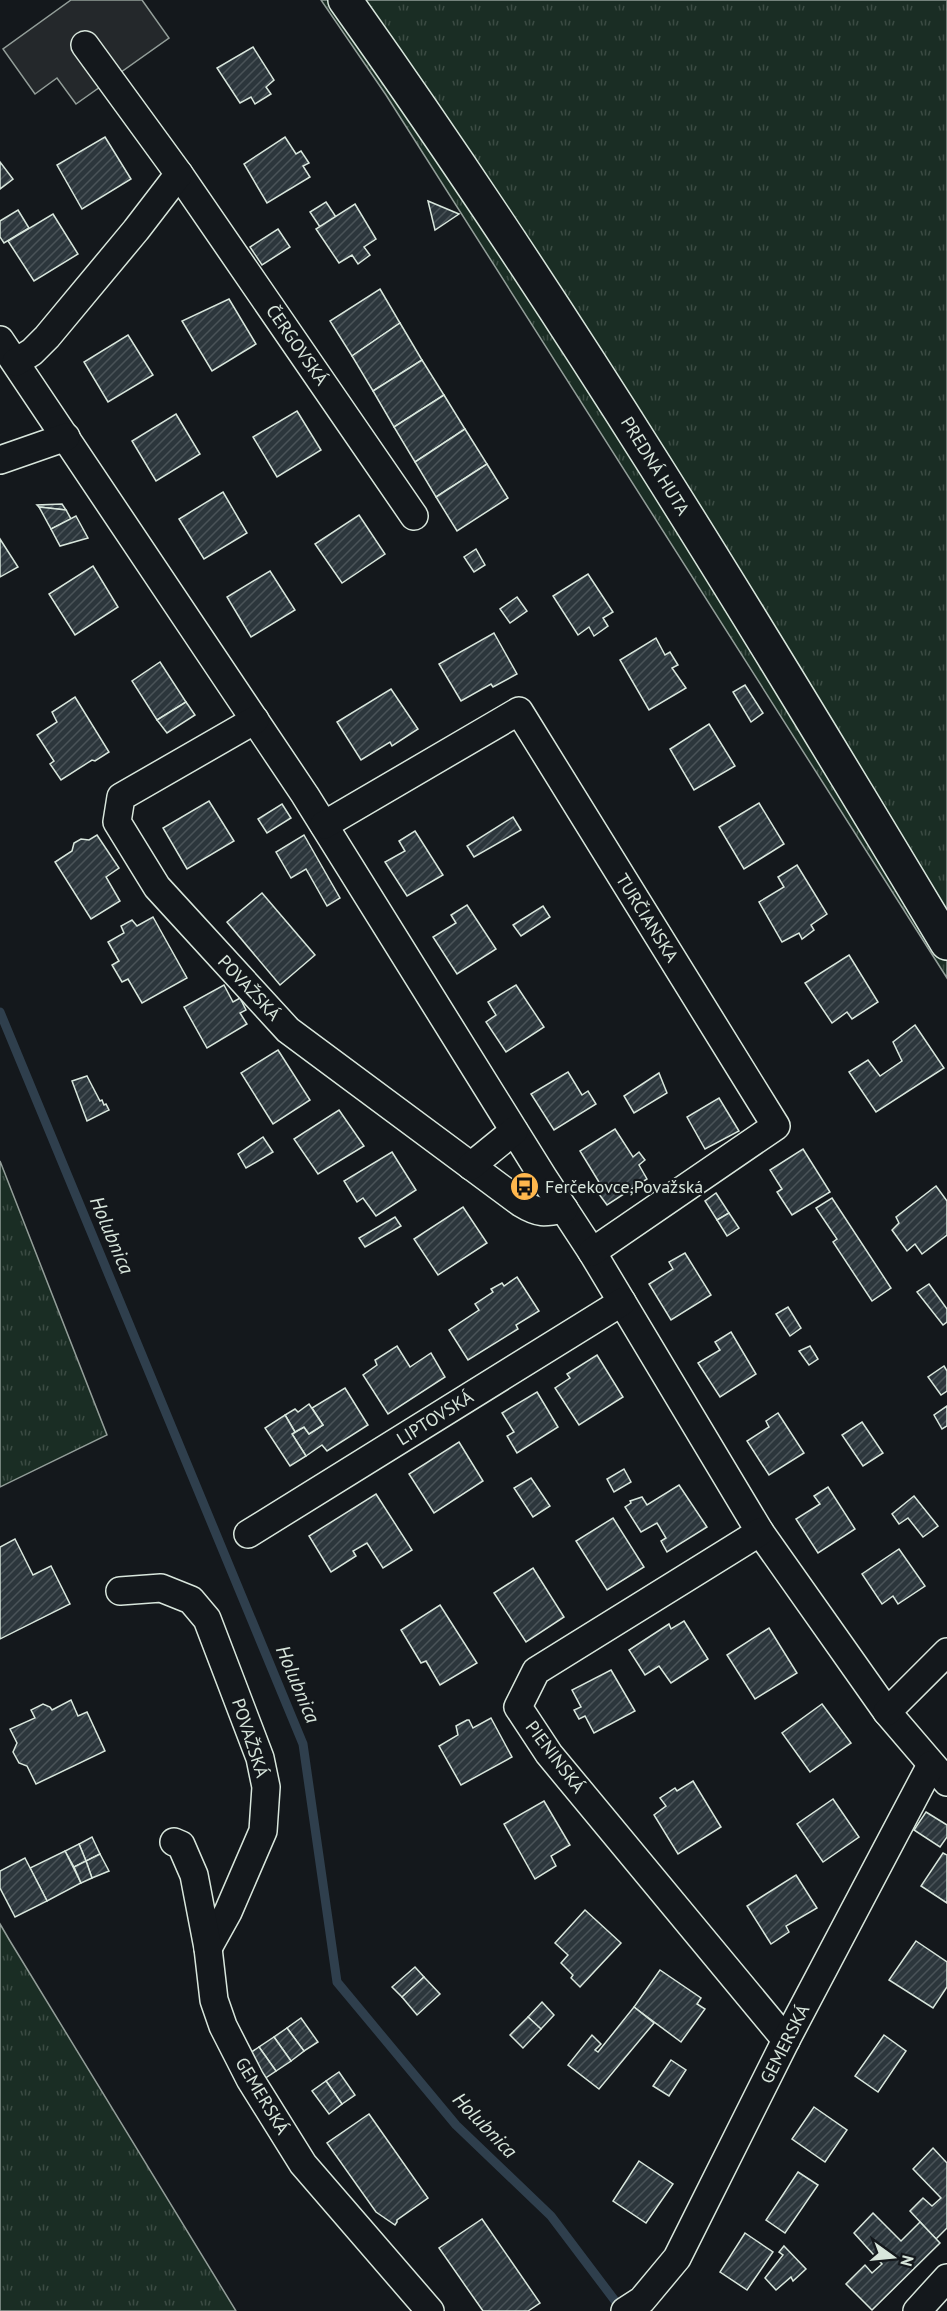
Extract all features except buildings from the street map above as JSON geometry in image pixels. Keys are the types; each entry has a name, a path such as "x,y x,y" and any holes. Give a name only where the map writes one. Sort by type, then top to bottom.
{"main road":[{"name":"PREDNÁ HUTA","path":"345,0 497,219 617,406 830,749 947,943"}],"street":[{"name":"ČERGOVSKÁ","path":"85,45 179,174 414,516"},
{"path":"16,362 32,352 47,336 136,230 179,174"},
{"path":"0,340 324,825 592,1252 760,1532 887,1712 939,1774"},
{"path":"0,460 66,437"},
{"name":"TURČIANSKA","path":"324,825 519,711 776,1126 592,1252"},
{"name":"POVAŽSKÁ","path":"255,720 121,797 117,822 157,887 288,1030 534,1211 544,1213 564,1209"},
{"path":"471,1166 514,1131"},
{"name":"LIPTOVSKÁ","path":"248,1534 622,1302"},
{"name":"PIENINSKÁ","path":"760,1532 536,1671 518,1707 549,1754 786,2040"},
{"name":"POVAŽSKÁ","path":"120,1591 161,1588 191,1600 207,1619 260,1758 266,1788 263,1831 228,1912 208,1948"},
{"path":"887,1712 947,1652"},
{"name":"GEMERSKÁ","path":"634,2306 677,2258 786,2040 939,1774"},
{"name":"GEMERSKÁ","path":"174,1842 181,1845 194,1875 208,1948 214,2000 223,2026 250,2079 303,2164 430,2311"},
{"path":"917,2311 947,2277"}],"green space":[{"path":"321,0 947,0 947,978 386,95"},
{"path":"0,1161 107,1435 0,1487"},
{"path":"0,1924 10,1941 236,2311 0,2311"}],"shaded area":[{"path":"71,0 142,0 169,38 76,104 57,78 35,94 3,49"}],"waterway":[{"name":"Holubnica","path":"0,1012 303,1744 337,1982 456,2125 551,2216 622,2310"}],"place":[{"name":"Ferčekovce,Považská","path":"524,1187"}]}
